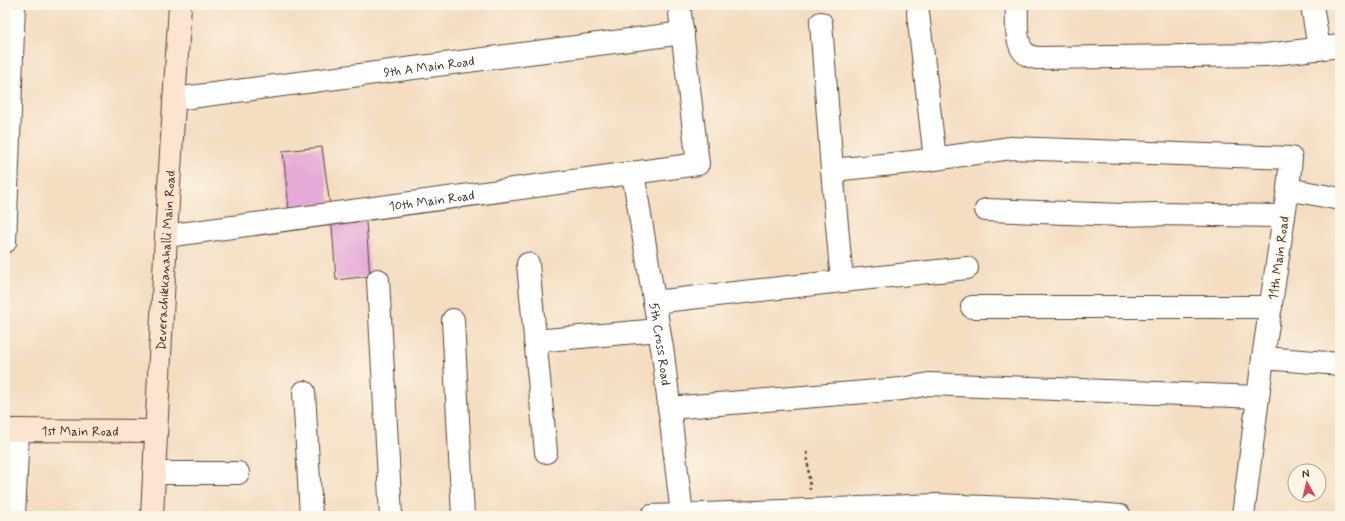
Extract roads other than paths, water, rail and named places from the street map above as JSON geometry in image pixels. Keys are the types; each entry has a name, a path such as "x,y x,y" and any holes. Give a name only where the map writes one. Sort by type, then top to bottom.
{"street":[{"path":"5,242 14,5"},
{"name":"Deverachikkanahalli Main Road","path":"152,516 166,236 180,5"},
{"path":"680,5 683,33"},
{"path":"1017,5 1018,36 1021,48 1027,55 1037,58 1265,55 1340,46"},
{"path":"1312,5 1319,49"},
{"path":"832,170 935,159 918,13"},
{"path":"821,23 842,281"},
{"name":"9th A Main Road","path":"175,99 683,33"},
{"name":"10th Main Road","path":"166,236 698,164 683,33"},
{"name":"11th Main Road","path":"935,159 1011,148 1291,158 1288,189 1263,358 1242,516"},
{"name":"5th Cross Road","path":"633,173 659,330 669,408 668,516"},
{"path":"1288,189 1340,199"},
{"path":"986,210 1122,215 1157,214 1284,216"},
{"path":"528,264 546,452"},
{"path":"654,302 967,268"},
{"path":"378,280 391,516"},
{"path":"972,307 1271,307"},
{"path":"453,320 463,516"},
{"path":"535,341 659,330"},
{"path":"1263,358 1340,364"},
{"path":"669,408 902,389 929,384 1258,397"},
{"path":"304,392 311,516"},
{"path":"11,430 14,516"},
{"name":"1st Main Road","path":"11,430 156,431"},
{"path":"154,472 238,473"},
{"path":"668,516 909,511 937,505 1035,513 1120,516"}]}
